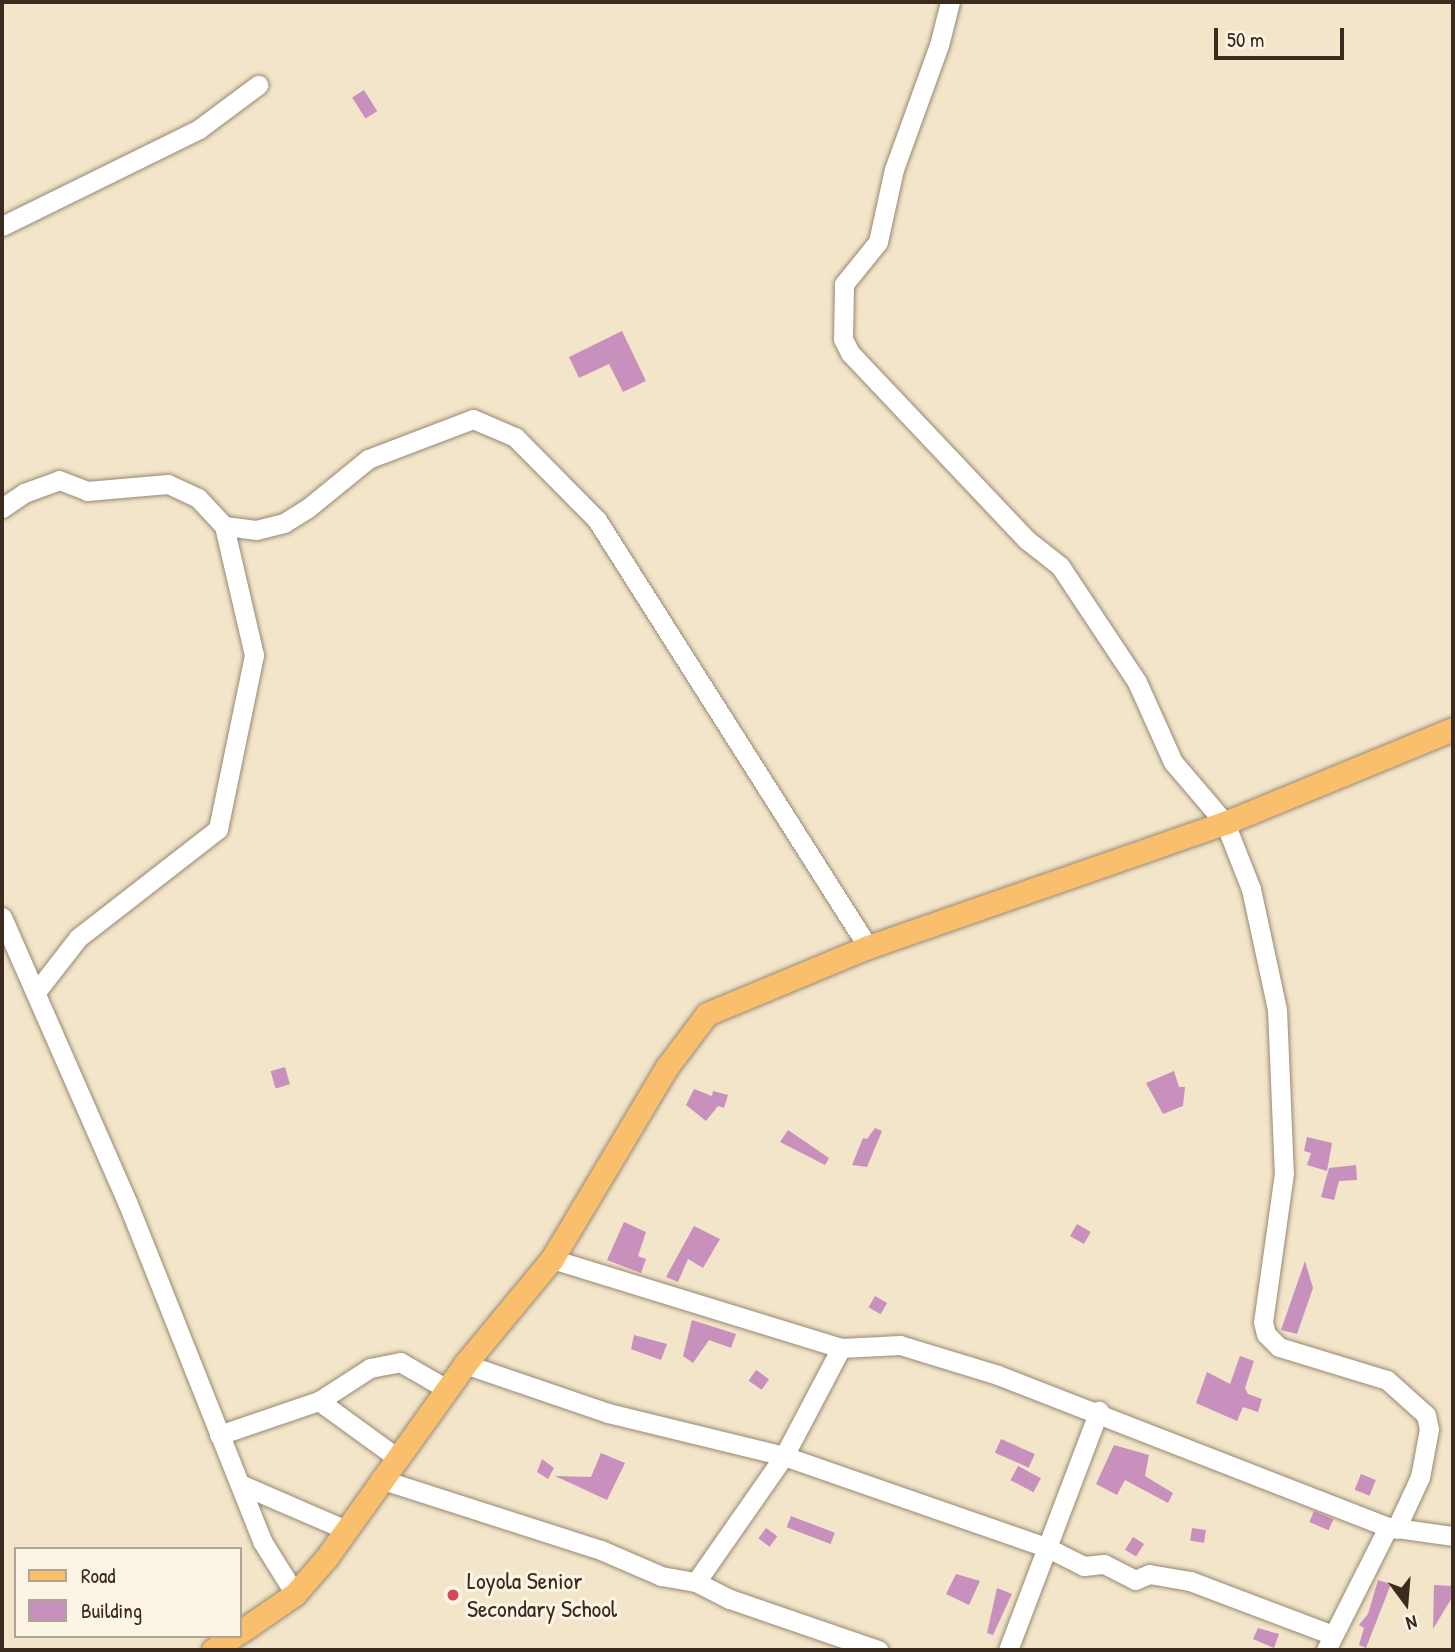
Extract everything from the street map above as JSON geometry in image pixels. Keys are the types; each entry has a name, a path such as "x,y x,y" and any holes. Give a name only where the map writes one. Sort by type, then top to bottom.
{"main road":[{"path":"242,1631 295,1594 465,1364 552,1259 667,1067 707,1014 868,947 1225,823 1453,729"},
{"path":"213,1650 231,1638"}],"street":[{"path":"465,1364 608,1413 784,1456 1048,1548 1074,1563 1109,1565 1135,1580 1149,1574 1190,1581 1330,1643 1420,1477 1429,1429 1426,1415 1387,1380 1279,1347 1266,1334 1263,1322 1284,1174 1277,1009 1251,888 1225,823 1173,762 1137,682 1060,566 1027,540 850,353 843,339 844,284 878,242 894,169 939,45 950,2"},
{"path":"2,226 199,129 258,85"},
{"path":"224,526 257,530 284,523 368,459 473,419 515,437 597,520 868,947"},
{"path":"2,508 24,493 58,480 87,491 168,484 198,498 224,526 254,655 218,829 78,938 36,992"},
{"path":"2,916 128,1204 262,1541 295,1594"},
{"path":"552,1259 841,1348 900,1345 1099,1411 1392,1528 1427,1529 1453,1536"},
{"path":"696,1582 784,1456 841,1348"},
{"path":"219,1436 319,1401 370,1368 400,1362 447,1389"},
{"path":"319,1401 396,1457"},
{"path":"1007,1650 1099,1411"},
{"path":"380,1479 601,1549 661,1576 696,1582 878,1650"},
{"path":"240,1484 344,1529"}],"building":[{"path":"364,90 377,111 365,119 352,97"},
{"path":"622,331 646,381 623,392 609,364 579,378 569,357"},
{"path":"285,1067 290,1084 276,1088 271,1071"},
{"path":"1174,1071 1179,1087 1185,1087 1183,1106 1163,1114 1146,1083"},
{"path":"694,1089 712,1096 713,1091 728,1095 724,1108 718,1106 706,1121 686,1105"},
{"path":"875,1128 882,1131 867,1167 852,1165 863,1138 867,1139"},
{"path":"788,1130 829,1158 825,1165 780,1142"},
{"path":"1307,1137 1332,1143 1327,1171 1307,1165 1311,1153 1304,1151"},
{"path":"1356,1165 1357,1180 1339,1181 1334,1200 1321,1197 1329,1168"},
{"path":"624,1222 646,1232 638,1256 646,1259 641,1273 607,1260"},
{"path":"1077,1224 1091,1232 1084,1244 1070,1236"},
{"path":"694,1226 720,1239 703,1268 688,1259 678,1282 666,1277"},
{"path":"1305,1261 1313,1288 1297,1334 1281,1330"},
{"path":"875,1296 887,1303 881,1314 868,1307"},
{"path":"692,1320 736,1334 731,1348 709,1340 693,1363 683,1356"},
{"path":"634,1335 667,1344 661,1360 631,1349"},
{"path":"1240,1356 1254,1361 1245,1388 1248,1394 1262,1399 1258,1412 1243,1407 1237,1421 1196,1403 1207,1372 1230,1384"},
{"path":"756,1370 769,1379 762,1390 749,1381"},
{"path":"1001,1439 1035,1454 1029,1468 995,1453"},
{"path":"1114,1445 1149,1455 1145,1476 1173,1493 1168,1503 1125,1480 1117,1495 1096,1484"},
{"path":"601,1453 625,1463 607,1500 555,1476 591,1477"},
{"path":"542,1459 554,1468 548,1479 537,1472"},
{"path":"1018,1466 1041,1478 1033,1492 1010,1480"},
{"path":"1361,1474 1376,1480 1369,1496 1355,1490"},
{"path":"1314,1511 1333,1519 1329,1530 1309,1522"},
{"path":"791,1516 835,1533 831,1544 787,1527"},
{"path":"766,1528 777,1536 770,1547 758,1539"},
{"path":"1192,1528 1206,1530 1204,1543 1190,1541"},
{"path":"1133,1537 1144,1544 1136,1557 1125,1550"},
{"path":"956,1574 980,1581 969,1605 946,1594"},
{"path":"1378,1580 1391,1584 1366,1648 1359,1645 1364,1628 1359,1625 1368,1614"},
{"path":"1434,1585 1453,1586 1453,1596 1433,1629"},
{"path":"997,1588 1012,1594 993,1635 987,1633"},
{"path":"1258,1628 1279,1634 1274,1648 1253,1639"}],"place":[{"name":"Loyola Senior Secondary School","path":"453,1595"}]}
